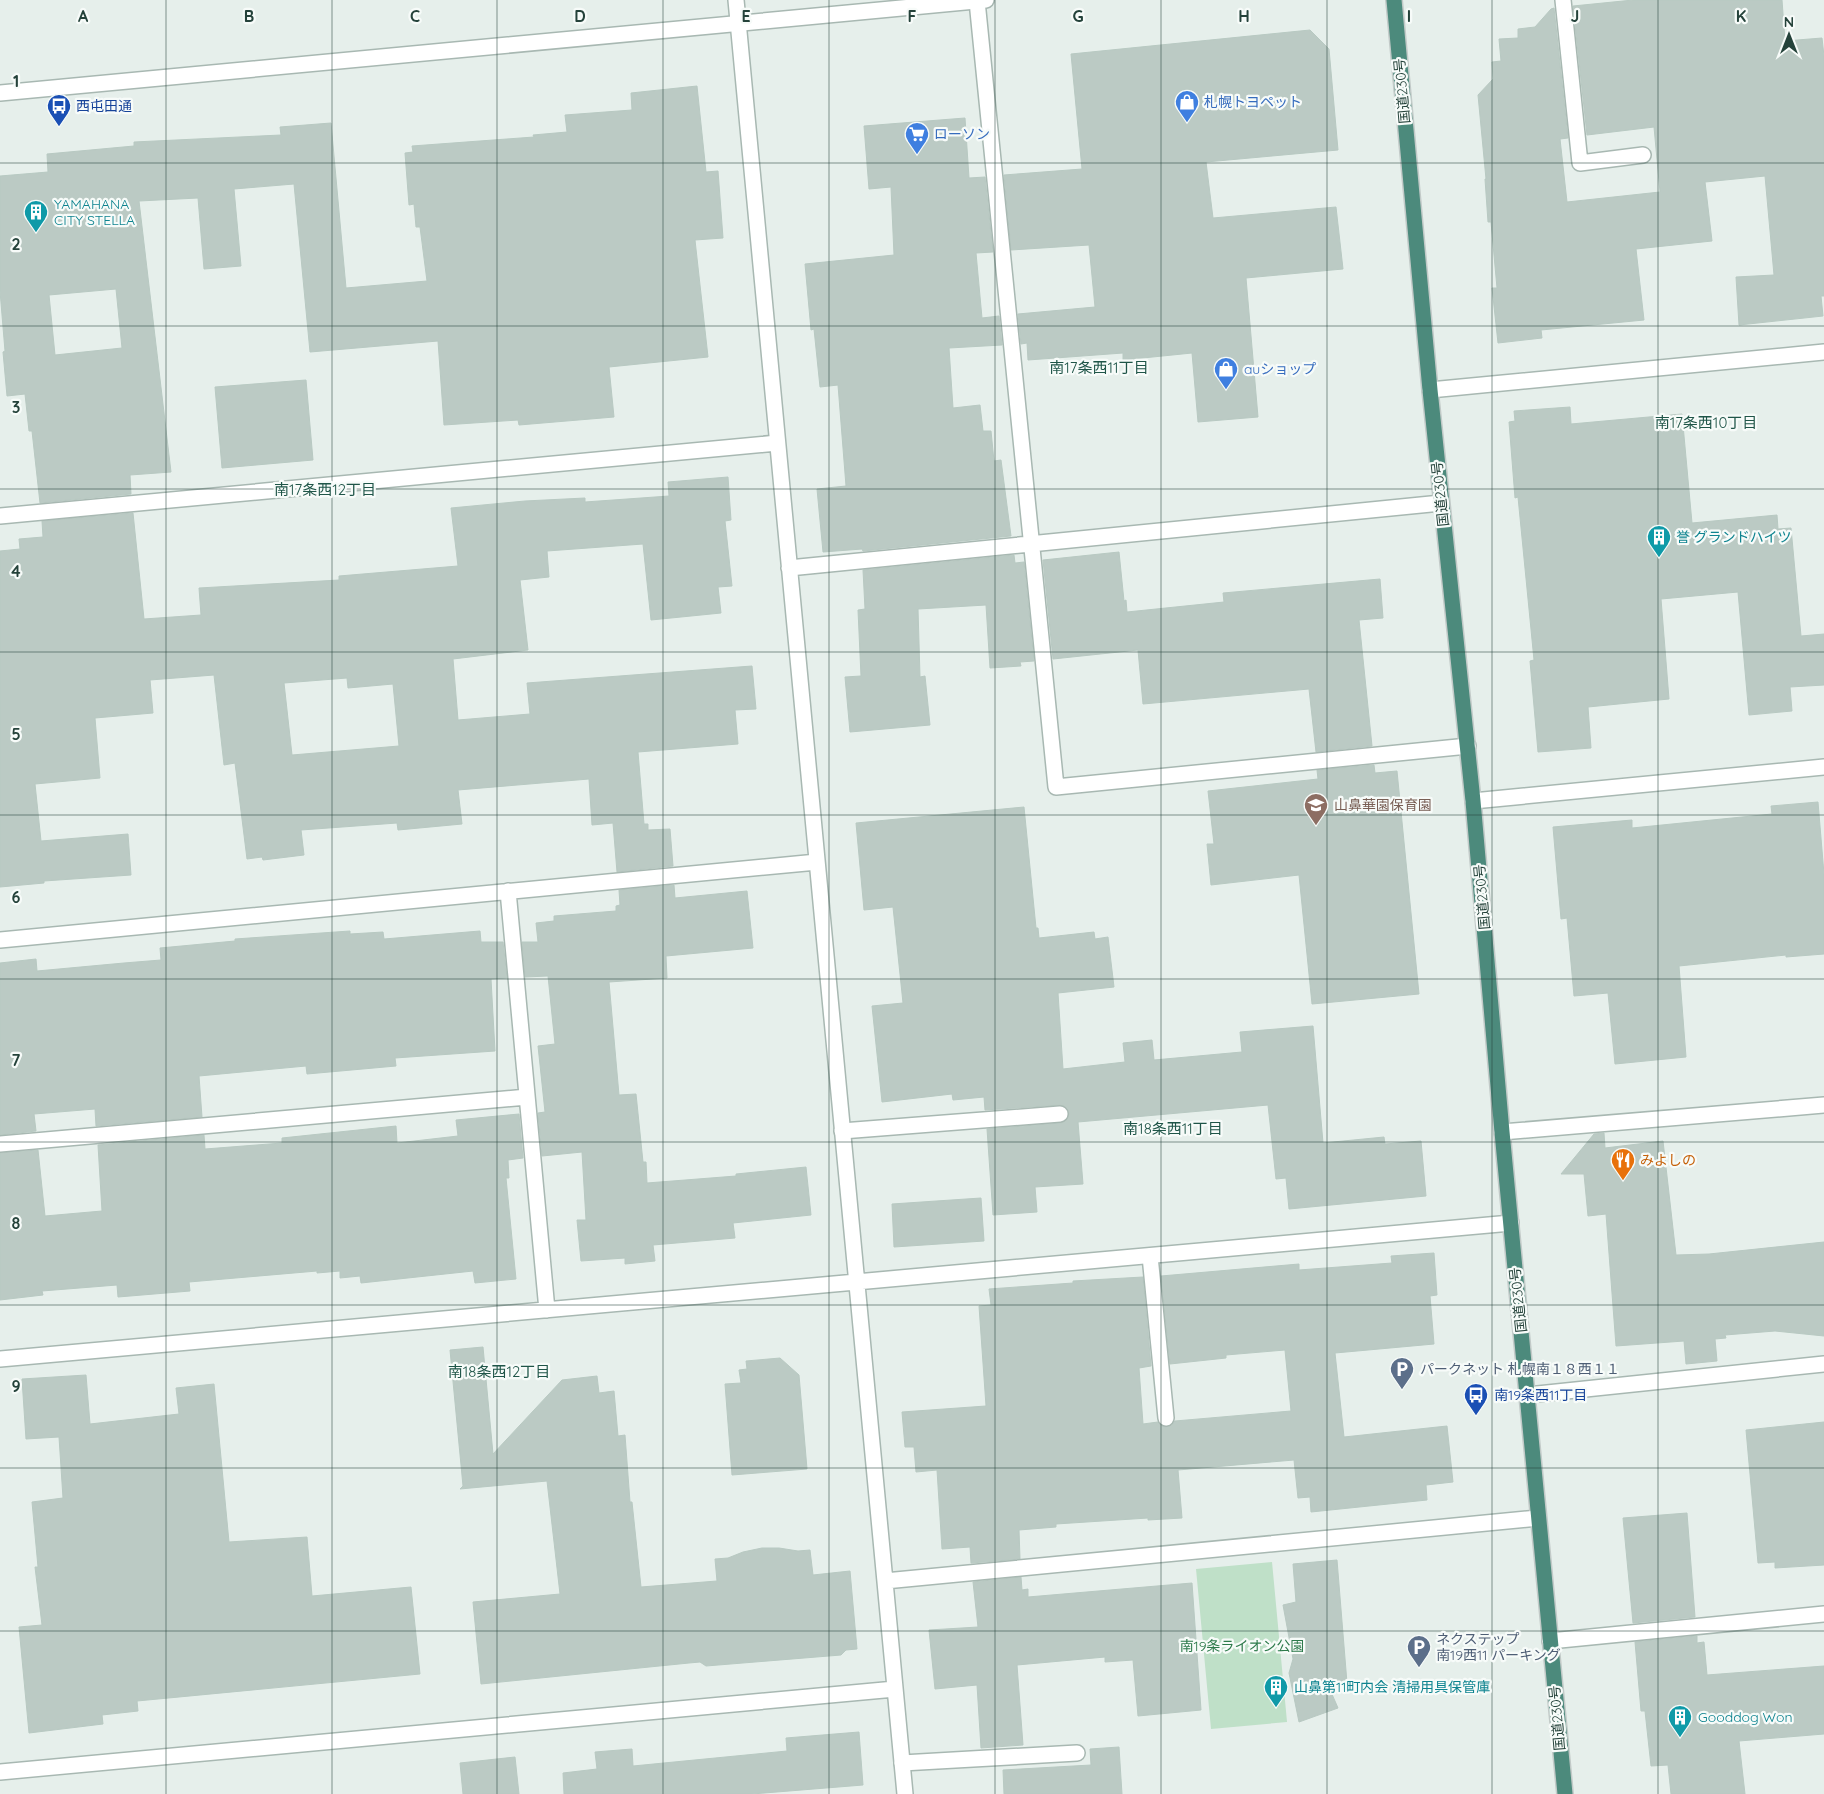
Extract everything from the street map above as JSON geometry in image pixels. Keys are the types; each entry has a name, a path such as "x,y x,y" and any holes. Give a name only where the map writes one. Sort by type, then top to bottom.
{"highway":[{"name":"国道230号","path":"1394,0 1441,503 1468,746 1564,1794"}],"street":[{"path":"736,0 905,1794"},
{"path":"0,93 981,0 1031,544 1056,787 1468,746"},
{"path":"1563,0 1580,162 1644,155"},
{"path":"1430,390 1824,352"},
{"path":"0,516 777,443"},
{"path":"789,568 1441,503"},
{"path":"1473,801 1824,767"},
{"path":"0,940 817,862"},
{"path":"508,891 547,1310"},
{"path":"0,1144 527,1097"},
{"path":"1502,1132 1824,1105"},
{"path":"842,1132 1060,1114"},
{"path":"0,1359 1511,1223"},
{"path":"1150,1256 1166,1418"},
{"path":"1528,1395 1824,1364"},
{"path":"885,1581 1538,1518"},
{"path":"1550,1642 1824,1614"},
{"path":"0,1772 895,1689"},
{"path":"902,1763 1077,1753"}],"green space":[{"name":"南19条ライオン公園","path":"1272,1562 1287,1722 1211,1729 1196,1569"}],"building":[{"path":"1633,0 1782,0 1785,41 1822,38 1824,56 1824,296 1821,296 1823,316 1739,325 1736,277 1774,275 1765,176 1705,182 1712,241 1636,249 1644,320 1541,330 1542,338 1498,343 1492,288 1497,288 1491,222 1488,222 1478,95 1493,79 1492,62 1501,61 1499,39 1518,38 1518,29 1535,27 1554,8 1568,138 1560,139 1567,202 1660,192 1654,127 1587,135 1573,6"},
{"path":"1310,30 1329,49 1338,150 1206,162 1213,218 1336,207 1343,269 1246,278 1258,417 1198,422 1192,353 1123,360 1123,353 1028,360 1027,343 1021,344 1018,314 1095,307 1089,245 1011,250 1004,175 1082,169 1071,54"},
{"path":"697,86 706,172 718,171 723,238 695,240 708,357 609,367 614,417 519,425 518,420 444,425 438,341 310,352 294,184 234,189 241,266 204,269 198,198 139,201 171,472 130,475 131,494 40,503 32,431 29,431 25,394 7,396 0,291 0,176 48,172 47,154 134,146 134,142 281,135 280,127 331,123 346,288 427,281 420,227 416,227 414,204 409,205 405,153 413,152 412,146 534,137 533,135 567,132 565,115 632,110 631,93","holes":["116,289 122,348 55,355 49,295"]},
{"path":"965,118 969,178 985,177 993,252 976,253 982,318 999,316 1002,345 949,348 953,408 980,405 983,431 991,431 994,461 1001,460 1011,536 863,551 862,549 823,552 817,489 846,486 838,385 820,387 814,329 811,330 805,264 894,255 891,187 869,189 864,126"},
{"path":"306,380 313,460 222,468 215,387"},
{"path":"1570,407 1571,424 1682,414 1692,523 1777,515 1778,529 1791,528 1801,636 1824,634 1824,685 1790,687 1792,711 1749,715 1738,592 1661,599 1669,699 1588,707 1591,748 1538,752 1530,661 1534,660 1518,497 1515,498 1509,422 1515,421 1514,411"},
{"path":"728,477 731,520 725,521 732,586 718,587 721,613 651,620 643,544 547,551 549,577 520,580 528,650 453,659 458,720 530,714 527,683 752,666 756,709 735,710 738,744 638,752 644,824 648,824 648,830 670,829 673,866 617,872 613,823 592,825 589,779 458,790 462,824 398,830 397,823 301,830 304,855 263,860 262,857 247,859 235,763 224,765 214,675 150,680 153,713 95,718 100,778 35,784 41,841 128,834 131,875 44,881 44,883 0,887 0,551 20,549 19,539 43,537 42,521 133,513 144,619 201,615 199,588 339,580 339,576 458,566 451,508 525,501 585,498 585,502 669,496 668,482","holes":["347,678 348,688 393,684 399,746 292,755 284,683"]},
{"path":"1119,552 1124,601 1126,600 1127,612 1224,602 1223,593 1380,579 1383,618 1359,620 1372,746 1316,752 1309,689 1143,704 1138,650 1053,659 1043,560"},
{"path":"1014,555 1015,563 1024,562 1034,661 1020,662 1021,666 990,668 986,605 918,609 920,677 925,676 930,725 850,732 845,677 861,676 858,610 865,609 863,570"},
{"path":"1374,765 1375,773 1397,771 1419,994 1312,1004 1299,875 1211,885 1207,844 1214,844 1208,791 1318,779 1317,770"},
{"path":"1818,802 1824,874 1824,954 1786,957 1786,955 1679,966 1686,1057 1615,1064 1608,993 1574,996 1567,918 1561,919 1553,827 1632,820 1632,828 1772,814 1771,806"},
{"path":"1024,807 1036,928 1038,928 1039,938 1094,932 1095,939 1108,937 1114,987 1058,993 1063,1069 1125,1062 1123,1043 1152,1040 1154,1060 1242,1052 1240,1032 1313,1026 1323,1143 1384,1137 1385,1144 1421,1141 1426,1196 1289,1209 1286,1178 1276,1179 1268,1105 1078,1122 1083,1184 1035,1187 1037,1212 993,1215 987,1129 1061,1123 1068,1118 1069,1113 1064,1106 1059,1105 985,1110 984,1097 953,1100 952,1094 882,1102 872,1006 903,1003 893,907 864,910 856,823"},
{"path":"674,885 675,898 747,891 753,948 666,956 667,978 609,982 619,1095 636,1094 643,1162 646,1162 647,1183 736,1176 736,1174 806,1167 811,1215 733,1223 735,1238 653,1245 655,1261 625,1264 625,1258 581,1261 577,1220 586,1220 582,1152 542,1156 538,1113 545,1112 538,1046 555,1044 548,976 525,977 522,942 538,942 536,923 554,921 554,916 616,911 616,906 620,905 619,890"},
{"path":"350,931 350,934 383,932 384,939 480,931 481,942 503,942 507,978 491,979 495,1051 395,1058 396,1066 307,1074 306,1066 199,1076 202,1117 96,1126 95,1109 34,1114 36,1131 0,1135 0,963 36,959 37,971 161,960 160,948 235,941 235,939"},
{"path":"519,1114 523,1158 508,1160 509,1178 506,1178 516,1279 475,1283 473,1271 361,1283 360,1276 340,1278 340,1271 317,1273 317,1271 189,1282 190,1291 118,1297 117,1285 42,1291 43,1295 0,1300 0,1153 38,1150 45,1216 102,1211 98,1145 204,1135 205,1149 282,1143 282,1138 396,1126 397,1143 458,1136 456,1120"},
{"path":"1604,1133 1605,1148 1663,1141 1676,1255 1709,1254 1824,1242 1824,1336 1775,1331 1725,1335 1726,1338 1715,1339 1717,1361 1686,1364 1684,1341 1616,1346 1606,1214 1588,1216 1584,1174 1561,1174 1594,1134"},
{"path":"981,1198 984,1241 894,1247 892,1204"},
{"path":"1434,1253 1437,1295 1430,1296 1434,1344 1335,1353 1344,1437 1447,1426 1453,1482 1426,1485 1427,1500 1311,1512 1310,1497 1298,1498 1294,1460 1178,1470 1182,1518 1148,1520 1148,1518 1056,1524 1056,1527 1019,1530 1020,1559 971,1563 970,1547 942,1549 937,1470 916,1472 914,1447 905,1447 902,1412 986,1406 979,1306 991,1305 989,1289 1143,1277 1151,1366 1139,1368 1143,1424 1158,1422 1166,1427 1172,1425 1175,1421 1291,1411 1285,1350 1226,1355 1226,1358 1170,1364 1161,1276 1299,1264 1299,1270 1392,1263 1391,1256"},
{"path":"483,1347 493,1454 562,1380 597,1376 599,1393 614,1391 618,1436 625,1435 630,1502 632,1502 641,1587 717,1581 715,1559 728,1558 743,1552 762,1548 810,1550 813,1575 850,1571 857,1649 846,1650 841,1655 706,1666 700,1662 481,1684 473,1602 560,1594 547,1481 460,1489 463,1486 450,1350"},
{"path":"780,1358 799,1375 807,1469 732,1475 725,1384 741,1383 739,1370 747,1369 746,1361"},
{"path":"86,1375 90,1424 179,1414 176,1388 214,1384 229,1542 307,1537 312,1596 411,1587 420,1674 137,1701 138,1711 102,1715 103,1724 29,1733 19,1627 42,1625 35,1567 38,1567 32,1502 63,1498 59,1437 26,1439 22,1379"},
{"path":"1824,1422 1824,1565 1775,1568 1775,1562 1758,1563 1746,1430"},
{"path":"1687,1513 1695,1617 1633,1623 1623,1518"},
{"path":"1337,1560 1347,1683 1328,1685 1338,1708 1299,1722 1289,1673 1293,1659 1283,1605 1296,1602 1293,1564"},
{"path":"1021,1577 1022,1590 1028,1589 1028,1597 1192,1583 1201,1710 1138,1716 1133,1660 1105,1662 1105,1657 1017,1665 1023,1745 981,1748 977,1685 935,1689 929,1630 978,1627 973,1582"},
{"path":"1697,1636 1697,1643 1704,1642 1707,1675 1824,1666 1824,1734 1739,1741 1745,1794 1671,1794 1668,1765 1651,1766 1645,1711 1641,1711 1635,1642"},
{"path":"859,1732 863,1785 752,1794 564,1794 563,1773 597,1769 595,1752 632,1749 633,1766 787,1751 786,1738"},
{"path":"1119,1747 1122,1794 1004,1794 1003,1770 1091,1765 1090,1749"},
{"path":"515,1757 519,1794 463,1794 460,1763"}],"place":[{"name":"札幌トヨペット","path":"1187,123"},
{"name":"西屯田通","path":"59,127"},
{"name":"ローソン","path":"917,155"},
{"name":"YAMAHANA CITY STELLA","path":"36,233"},
{"name":"auショップ","path":"1226,390"},
{"name":"誉 グランドハイツ","path":"1659,558"},
{"name":"山鼻華園保育園","path":"1316,826"},
{"name":"みよしの","path":"1623,1181"},
{"name":"パークネット 札幌南１８西１１","path":"1402,1390"},
{"name":"南19条西11丁目","path":"1476,1416"},
{"name":"ネクステップ 南19西11 パーキング","path":"1419,1668"},
{"name":"山鼻第11町内会 清掃用具保管庫","path":"1276,1708"},
{"name":"Gooddog Won","path":"1680,1738"}],"district":[{"name":"南17条西11丁目","path":"1099,368"},
{"name":"南17条西10丁目","path":"1706,423"},
{"name":"南17条西12丁目","path":"325,490"},
{"name":"南18条西11丁目","path":"1173,1129"},
{"name":"南18条西12丁目","path":"499,1372"}]}
